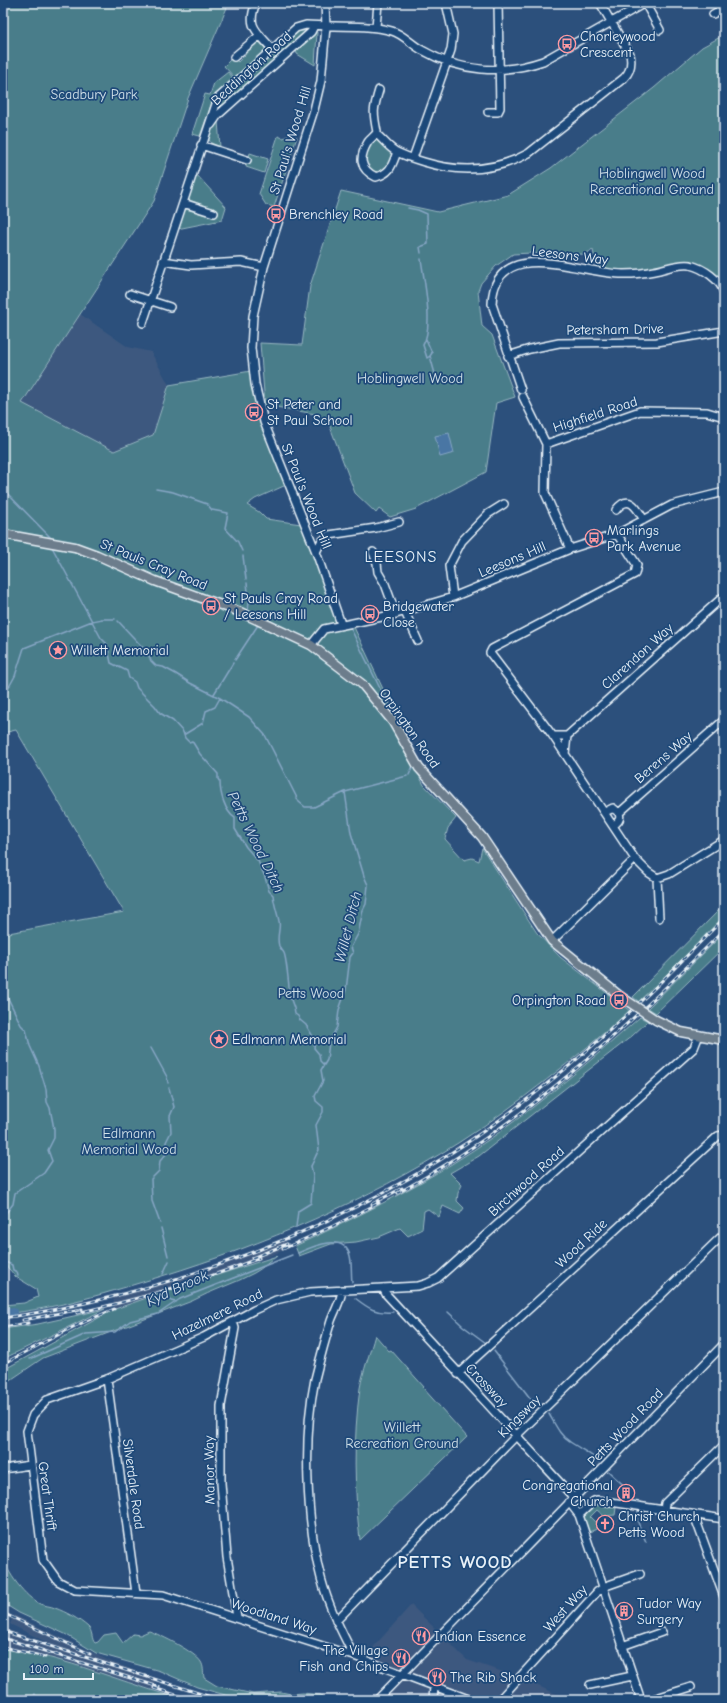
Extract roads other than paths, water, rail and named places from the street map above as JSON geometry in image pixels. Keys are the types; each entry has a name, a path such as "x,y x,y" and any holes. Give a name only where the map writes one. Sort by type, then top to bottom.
{"main road":[{"name":"St Pauls Cray Road","path":"3,534 75,547 97,555 155,581 240,612 311,646"},
{"name":"Orpington Road","path":"311,646 362,684 389,716 419,768 482,837 552,942 620,996 656,1020 681,1032 724,1039"}],"street":[{"path":"256,3 251,20 253,26 272,49"},
{"name":"St Paul's Wood Hill","path":"325,3 326,27 321,81 314,110 264,267 256,300 251,348 254,384 269,437 316,552 341,624"},
{"path":"376,27 378,3"},
{"path":"413,158 451,50 453,34 446,3"},
{"path":"488,112 498,112 500,108 498,3"},
{"path":"379,90 373,111 376,134 388,146 397,152 449,168 478,170 507,163 529,153 627,75 631,64 630,54 600,3"},
{"path":"645,3 660,26"},
{"name":"Beddington Road","path":"143,323 201,145 218,98 296,28 303,26 376,27 394,31 422,50 448,62 479,70 499,70 531,65 543,61 645,3"},
{"path":"713,14 720,10 718,3"},
{"name":"Beddington Road","path":"206,131 218,114 311,32 314,26"},
{"path":"234,57 260,35"},
{"path":"376,134 368,143 362,156 362,165 365,170 376,177 385,174 391,167 397,152"},
{"path":"201,145 247,160"},
{"path":"183,203 214,213"},
{"path":"163,261 191,266 241,262 264,267"},
{"name":"Leesons Way","path":"522,394 494,311 493,296 498,282 504,273 520,263 539,262 597,272 623,274 654,271 680,265 691,265 710,274 723,289 724,293"},
{"path":"130,294 170,307"},
{"name":"Petersham Drive","path":"508,356 530,349 559,343 657,342 724,331"},
{"name":"Highfield Road","path":"522,394 546,444 545,493 570,549"},
{"name":"Highfield Road","path":"546,444 640,411 707,412 724,417"},
{"name":"Leesons Hill","path":"311,646 324,629 341,624 405,612 454,597 570,549 617,534 672,505 724,492"},
{"path":"616,510 621,504 628,502 634,505 644,520"},
{"path":"454,597 449,566 462,541 488,514 504,504"},
{"path":"316,552 321,542 328,535 376,528 400,522"},
{"path":"617,534 637,565 635,574 492,649 490,654 553,736 636,859 648,872 657,878"},
{"path":"373,552 377,563 378,572 385,584 396,614"},
{"name":"Clarendon Way","path":"567,736 724,596"},
{"path":"405,612 418,641"},
{"name":"Berens Way","path":"613,825 618,822 620,818 619,813 724,720"},
{"path":"553,736 567,736 565,754"},
{"path":"605,812 613,808 619,813"},
{"path":"657,878 669,874 724,840"},
{"path":"552,942 636,859"},
{"path":"657,878 659,918"},
{"name":"Birchwood Road","path":"342,1290 418,1286 428,1284 438,1278 694,1048 699,1035"},
{"name":"Wood Ride","path":"458,1374 718,1136 724,1135"},
{"name":"Kingsway","path":"336,1621 516,1436 724,1234"},
{"name":"Crossway","path":"383,1288 386,1294 516,1436 572,1500 579,1515 641,1700"},
{"path":"342,1290 320,1356 314,1388 309,1442 310,1507 320,1578 336,1621 354,1656"},
{"name":"Hazelmere Road","path":"107,1379 204,1337 276,1300 310,1292 342,1290"},
{"name":"Manor Way","path":"233,1322 235,1328 222,1406 221,1483 227,1557 238,1618"},
{"name":"Petts Wood Road","path":"377,1700 724,1344"},
{"name":"Great Thrift","path":"107,1379 48,1400 33,1415 27,1431 30,1465 43,1560 58,1581 75,1590 136,1593"},
{"name":"Silverdale Road","path":"107,1379 136,1593"},
{"path":"664,1510 666,1503 724,1445"},
{"path":"3,1469 30,1465"},
{"path":"579,1515 597,1500 724,1519"},
{"path":"694,1515 724,1597"},
{"path":"603,1587 640,1574"},
{"name":"West Way","path":"499,1700 603,1587"},
{"name":"Woodland Way","path":"136,1593 163,1595 238,1618 354,1656 471,1700"},
{"path":"622,1646 662,1632"},
{"path":"590,1685 632,1676"},
{"path":"433,1700 434,1686"},
{"path":"650,1700 691,1687"}],"waterway":[{"path":"408,208 427,214 428,244 420,247 421,253"},
{"path":"421,259 428,315 428,327 423,345 427,358 430,356"},
{"path":"426,339 432,353 430,356 435,374"},
{"path":"436,377 437,381"},
{"name":"Petts Wood Ditch","path":"3,489 51,538"},
{"path":"156,489 173,492 207,504 212,510 228,513 225,528 238,542 242,551"},
{"name":"Petts Wood Ditch","path":"52,547 101,638 107,644 111,663 127,671 129,678 135,682 137,688 160,713 173,721 183,732 185,738 189,742 192,741 200,754 218,774 224,802 228,811 235,818 235,829 246,847 258,861 269,891 273,895 279,924 278,942 285,956 289,989 292,993 290,997 295,1014 306,1025 315,1040 314,1048 319,1054 320,1061 324,1065"},
{"path":"243,556 246,579"},
{"path":"247,583 249,600 248,612"},
{"path":"4,696 15,676 24,648 92,621 115,619"},
{"path":"118,621 147,652 151,661 156,666 163,667 220,698 249,717 265,735 299,802 305,807 314,807 345,792 407,776"},
{"path":"235,660 258,625 251,621"},
{"path":"350,627 394,717"},
{"path":"214,694 233,663"},
{"path":"185,734 203,723 206,711 215,707 220,698"},
{"path":"409,775 413,766"},
{"name":"Willet Ditch","path":"296,1227 298,1211 311,1203 313,1176 311,1166 319,1150 316,1125 323,1112 323,1107 316,1101 315,1096 323,1081 321,1070 327,1060 329,1042 337,1027 339,1010 346,990 350,957 353,953 351,947 358,934 363,910 366,904 368,885 351,833 345,792"},
{"path":"3,1217 13,1204 15,1193 44,1173 52,1161 48,1150 54,1138 50,1108 47,1102 46,1089 39,1066 30,1046 26,1030 21,1025 6,994"},
{"path":"151,1048 167,1077 168,1083"},
{"path":"160,1223 152,1201 151,1179 159,1171 160,1161 167,1153 166,1142 171,1132 170,1116 174,1107 169,1088"},
{"path":"161,1228 168,1256"},
{"name":"Kyd Brook","path":"298,1253 327,1243 341,1245 347,1249 350,1256 352,1282"},
{"name":"Kyd Brook","path":"30,1359 86,1334 115,1332 130,1321 158,1314 180,1299 292,1255"},
{"path":"3,1261 12,1265 13,1270 17,1272 18,1276"},
{"path":"163,1274 169,1261"},
{"path":"168,1294 171,1301 176,1302"},
{"name":"Kyd Brook","path":"355,1298 372,1310 393,1312"},
{"name":"Kyd Brook","path":"3,1310 13,1312"},
{"name":"Kyd Brook","path":"448,1312 463,1326 486,1343"},
{"name":"Kyd Brook","path":"494,1351 530,1398 540,1404"},
{"name":"Kyd Brook","path":"549,1414 558,1430 566,1439 599,1462"},
{"name":"Kyd Brook","path":"608,1471 631,1492"},
{"name":"Kyd Brook","path":"638,1511 637,1520 646,1542"},
{"path":"34,1694 42,1700"}],"railway":[{"path":"3,1318 67,1307 132,1292 196,1272 260,1250 322,1223 382,1193 440,1160 514,1110 552,1080 626,1016 724,918"},
{"path":"398,1193 444,1166 487,1137 530,1106 570,1074 649,1004 724,930"},
{"path":"372,1204 402,1188"},
{"path":"283,1249 379,1203"},
{"path":"252,1258 287,1244"},
{"path":"77,1313 169,1289 214,1275 259,1258"},
{"path":"23,1320 82,1309"},
{"path":"3,1364 73,1327 114,1309"},
{"path":"3,1327 28,1323"},
{"path":"3,1613 90,1654"},
{"path":"3,1631 220,1700"},
{"path":"3,1638 159,1687"},
{"path":"3,1647 45,1657"},
{"path":"154,1688 191,1700"}],"place":[{"name":"Chorleywood Crescent","path":"567,44"},
{"name":"Brenchley Road","path":"276,214"},
{"name":"St Peter and St Paul School","path":"254,412"},
{"name":"Marlings Park Avenue","path":"594,538"},
{"name":"St Pauls Cray Road / Leesons Hill","path":"211,606"},
{"name":"Bridgewater Close","path":"370,614"},
{"name":"Willett Memorial","path":"58,650"},
{"name":"Orpington Road","path":"619,1000"},
{"name":"Edlmann Memorial","path":"219,1039"},
{"name":"Congregational Church","path":"626,1493"},
{"name":"Christ Church Petts Wood","path":"605,1524"},
{"name":"Tudor Way Surgery","path":"624,1611"},
{"name":"Indian Essence","path":"421,1636"},
{"name":"The Village Fish and Chips","path":"401,1658"},
{"name":"The Rib Shack","path":"437,1677"}],"district":[{"name":"LEESONS","path":"401,556"},
{"name":"PETTS WOOD","path":"455,1562"}],"park label":[{"name":"Scadbury Park","path":"94,94"},
{"name":"Hoblingwell Wood Recreational Ground","path":"652,182"},
{"name":"Hoblingwell Wood","path":"410,378"},
{"name":"Petts Wood","path":"311,993"},
{"name":"Edlmann Memorial Wood","path":"129,1142"},
{"name":"Willett Recreation Ground","path":"402,1436"}]}
